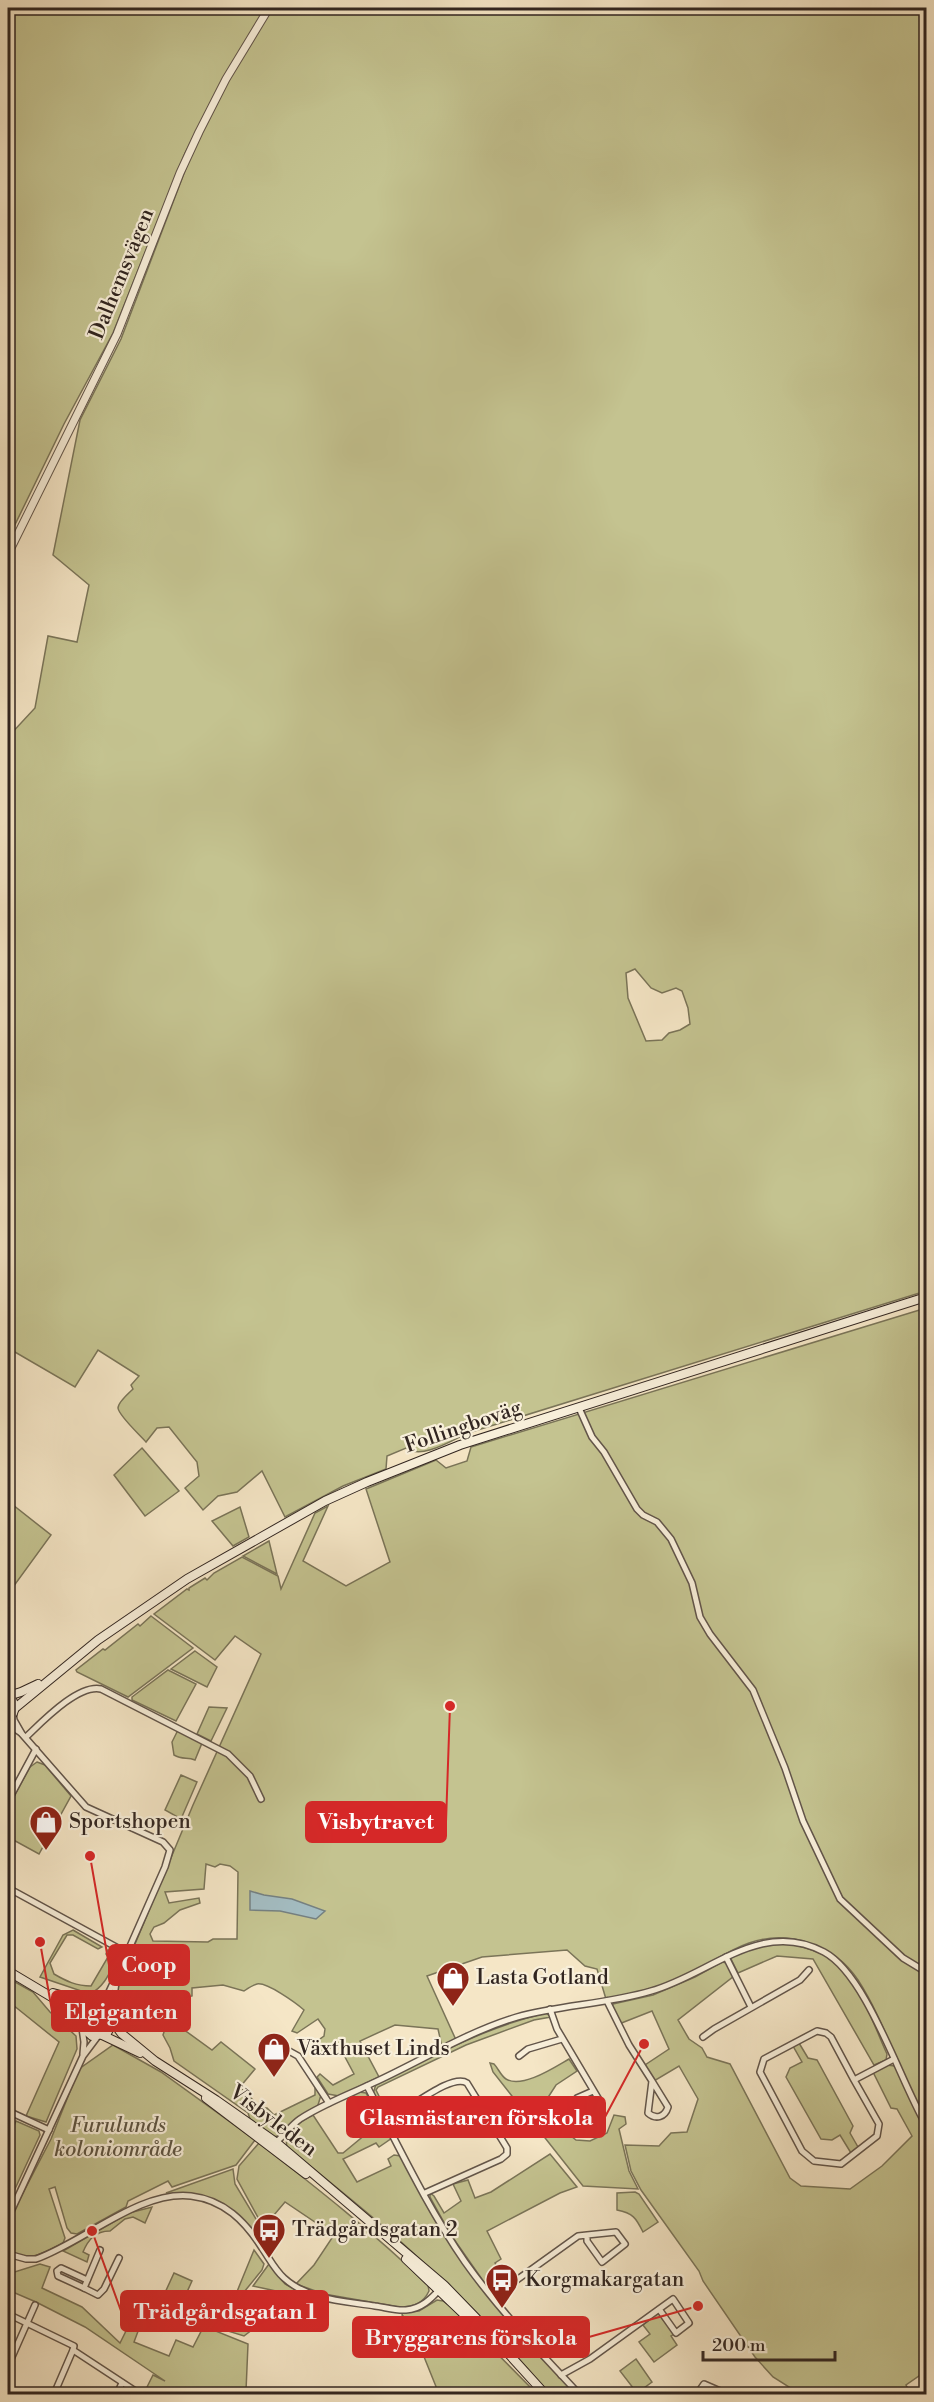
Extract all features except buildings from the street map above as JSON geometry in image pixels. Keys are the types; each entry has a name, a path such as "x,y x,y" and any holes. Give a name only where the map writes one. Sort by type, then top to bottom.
{"main road":[{"name":"Follingboväg","path":"12,1714 52,1676 98,1640 187,1579 325,1501 452,1448 927,1297"},
{"name":"Follingboväg","path":"8,1696 52,1676"},
{"path":"8,1696 14,1702 12,1714"},
{"path":"8,1971 65,2005 88,2034 100,2036 110,2029 113,2022 112,2012 107,2006 70,1999 35,1986"},
{"path":"81,2024 82,2010 95,2003"},
{"name":"Visbyleden","path":"113,2022 122,2034 155,2061 273,2145 373,2227 477,2319 545,2394"},
{"name":"Visbyleden","path":"100,2036 155,2061"}],"street":[{"name":"Dalhemsvägen","path":"8,554 117,334 180,173 199,132 226,79 269,8"},
{"path":"579,1408 592,1437 604,1452 637,1509 657,1522 671,1539 692,1582 700,1617 710,1634 753,1690 785,1768 803,1821 840,1899 903,1958 927,1972"},
{"path":"24,1736 75,1696 89,1688 100,1689 228,1754 250,1776 261,1799"},
{"path":"12,1714 24,1736"},
{"path":"8,1724 24,1736 86,1807 163,1842 170,1850 165,1867 118,1975 108,1994 95,2003"},
{"path":"8,1800 36,1749"},
{"path":"8,1888 44,1906 108,1945 127,1953"},
{"path":"273,2145 298,2121 329,2103 483,2030 550,2009 607,2001 676,1983 756,1944 782,1940 803,1944 824,1952 834,1958 854,1979 927,2125"},
{"path":"726,1957 752,2007"},
{"path":"703,2037 800,1980 809,1970"},
{"path":"112,2012 118,1975"},
{"path":"607,2001 629,2045 652,2081 668,2107 660,2117 648,2114 652,2081"},
{"path":"550,2009 562,2039 590,2081 598,2098 596,2111 590,2117 580,2116 573,2109 573,2102 593,2091"},
{"path":"8,2218 82,2056 84,2042 81,2024"},
{"path":"817,2031 831,2037 854,2080 879,2124 877,2136 844,2162 820,2163 809,2158 802,2151 760,2072 762,2062 768,2056 817,2031"},
{"path":"82,2056 100,2036"},
{"path":"519,2056 528,2049 562,2039"},
{"path":"289,2051 298,2055 329,2103"},
{"path":"854,2080 894,2059"},
{"path":"385,2120 409,2108 433,2091 463,2080 507,2148 507,2154 501,2158 424,2193"},
{"path":"367,2086 454,2245 493,2297 579,2394"},
{"path":"8,2111 49,2130"},
{"path":"8,2254 36,2259 142,2205 162,2197 189,2196 214,2202 232,2212 252,2233 283,2277 303,2291 325,2297 407,2310 420,2306 441,2288"},
{"path":"493,2297 578,2236 587,2235 616,2232 625,2244 602,2262 587,2241 587,2235"},
{"path":"84,2288 100,2250"},
{"path":"87,2280 61,2268 57,2271 58,2276 98,2295 104,2289 119,2258"},
{"path":"561,2374 590,2359 659,2309 673,2299 689,2323 676,2333 659,2309"},
{"path":"8,2366 35,2305"},
{"path":"8,2314 74,2346 54,2394"},
{"path":"73,2350 140,2394"},
{"path":"117,2394 122,2383"},
{"path":"697,2394 701,2386 708,2384 727,2394"}],"green space":[{"path":"8,8 266,8 224,77 185,153 113,333 64,424 8,539"},
{"path":"272,8 926,8 926,1291 468,1433 428,1450 420,1452 406,1448 387,1456 386,1469 343,1486 285,1517 262,1471 237,1492 218,1496 203,1510 185,1488 199,1476 197,1462 169,1427 157,1428 146,1442 126,1420 118,1406 133,1389 131,1385 139,1376 98,1350 75,1387 8,1348 8,737 35,708 48,636 77,642 89,585 53,555 80,420 121,339 191,155 229,79","holes":["635,969 651,988 662,993 676,988 682,991 688,1008 690,1024 669,1033 662,1040 646,1041 628,998 626,973"]},
{"path":"926,1308 926,2119 908,2085 877,2014 858,1980 837,1957 810,1943 795,1939 764,1939 749,1943 675,1980 646,1990 606,1999 597,1969 585,1966 567,1950 482,1957 427,1976 456,2040 442,2047 438,2029 395,2025 360,2041 379,2077 339,2096 328,2094 317,2077 320,2074 333,2085 354,2074 338,2044 319,2053 313,2044 324,2036 325,2029 318,2019 297,2033 292,2031 304,2010 274,1990 262,1984 257,1984 244,1991 223,1985 192,1988 192,1996 169,2001 176,2024 212,2050 221,2042 255,2069 240,2087 261,2108 267,2108 274,2115 315,2095 315,2084 321,2095 318,2105 296,2119 278,2136 272,2137 250,2119 248,2113 174,2061 163,2035 166,2026 163,2017 148,2016 134,2026 117,1993 120,1980 193,1805 261,1654 235,1636 215,1660 154,1614 187,1589 189,1590 205,1578 207,1580 214,1573 242,1557 278,1576 281,1589 315,1513 328,1506 303,1561 346,1586 390,1562 366,1489 436,1460 446,1468 467,1461 471,1447","holes":["206,1864 215,1867 220,1864 230,1866 238,1872 237,1939 213,1939 208,1942 153,1941 150,1934 154,1927 164,1923 180,1910 200,1903 199,1898 169,1903 165,1892 204,1889"]},
{"path":"142,1448 179,1491 145,1516 114,1475"},
{"path":"8,1501 51,1535 8,1594"},
{"path":"240,1507 249,1537 233,1546 212,1521"},
{"path":"269,1541 277,1574 243,1556"},
{"path":"151,1616 193,1648 128,1697 77,1672 76,1670 103,1649 105,1650 138,1624 140,1626"},
{"path":"195,1651 217,1667 207,1687 171,1669"},
{"path":"168,1670 196,1684 176,1721 132,1700 132,1697"},
{"path":"209,1707 227,1708 211,1741 197,1734"},
{"path":"178,1730 202,1743 195,1760 174,1755 172,1742"},
{"path":"37,1762 45,1765 71,1796 39,1854 8,1837 8,1807 30,1767"},
{"path":"181,1775 197,1782 181,1819 165,1810"},
{"path":"73,1930 102,1947 98,1949 73,1935 67,1935 50,1963 54,1974 63,1979 91,1986 108,1957 106,1954 108,1950 119,1954 104,1982 90,1994 40,1977 63,1935"},
{"path":"787,1943 822,1954 838,1965 848,1976 870,2014 887,2054 886,2060 874,2065 813,1959 777,1956 738,1973 731,1959 732,1956 753,1946"},
{"path":"722,1962 727,1963 734,1976 678,2020 689,2039 702,2048 707,2057 730,2064 790,2178 801,2186 850,2189 882,2166 912,2136 897,2109 891,2108 873,2072 886,2065 895,2066 926,2131 926,2371 906,2385 911,2394 800,2394 773,2377 755,2357 703,2281 699,2271 641,2190 631,2171 625,2145 659,2146 671,2133 687,2132 698,2099 679,2066 654,2081 645,2065 669,2049 652,2011 619,2024 612,2007 613,2004 653,1995 695,1977"},
{"path":"8,1978 33,1992 50,2012 76,2036 77,2049 46,2122 26,2116 59,2042 8,2001"},
{"path":"96,2006 105,2010 109,2019 105,2028 96,2032 87,2028 83,2019 87,2010"},
{"path":"546,2013 551,2017 534,2020 466,2045 378,2087 376,2090 388,2117 373,2094 376,2084 438,2053 480,2034"},
{"path":"799,2043 808,2058 817,2060 853,2126 850,2133 858,2147 851,2153 840,2135 832,2140 821,2139 786,2077 790,2068 802,2062 793,2046"},
{"name":"Furulunds koloniområde","path":"113,2045 161,2072 255,2140 236,2165 172,2187 168,2181 128,2201 126,2207 77,2234 71,2233 67,2228 55,2187 49,2189 65,2238 63,2243 36,2255 15,2255 8,2251 8,2222 51,2139 79,2069"},
{"path":"569,2059 577,2071 556,2085 547,2099 550,2119 576,2140 590,2141 607,2133 614,2115 625,2117 626,2124 619,2129 629,2171 638,2189 583,2186 493,2072 490,2063 494,2064 506,2079 521,2081 538,2076"},
{"path":"359,2092 366,2093 392,2138 379,2147 376,2143 343,2159 357,2182 391,2166 388,2159 394,2155 401,2156 489,2298 575,2394 550,2394 517,2356 429,2267 287,2147 286,2141 290,2131 313,2115 338,2153 343,2153 366,2134 356,2107 350,2109 347,2102 348,2098"},
{"path":"16,2121 39,2131 40,2135 8,2204 8,2140"},
{"path":"259,2143 324,2194 408,2266 428,2285 429,2291 424,2299 413,2305 399,2307 324,2294 296,2284 314,2265 334,2235 285,2202 268,2222 264,2245 260,2241 263,2228 237,2179 239,2166"},
{"path":"550,2154 577,2187 560,2193 487,2231 501,2259 495,2263 501,2273 508,2269 514,2279 495,2292 491,2292 451,2235 430,2193 444,2213 461,2201 453,2184 468,2180 475,2198 491,2192"},
{"path":"233,2169 235,2184 259,2224 259,2238 240,2217 216,2201 198,2195 166,2193"},
{"path":"635,2192 639,2194 658,2222 643,2232 633,2217 617,2210 617,2193"},
{"path":"152,2207 145,2223 133,2217 125,2219 110,2231 93,2237 83,2252 89,2255 87,2262 63,2251 129,2213"},
{"path":"254,2250 264,2264 262,2270 213,2330 248,2344 246,2391 254,2394 140,2394 145,2391 153,2375 165,2381 85,2327 8,2290 8,2274 40,2264 50,2267 42,2288 82,2307 120,2343 130,2323 140,2326 134,2342 169,2356 176,2340 193,2347 208,2318 217,2321 231,2292 236,2294"},
{"path":"269,2264 285,2284 300,2292 299,2296 253,2286"},
{"path":"174,2273 192,2281 181,2305 187,2308 183,2319 158,2308"},
{"path":"253,2291 260,2294 260,2298 268,2293 257,2326 244,2336 218,2328"},
{"path":"437,2300 451,2307 537,2394 439,2394 410,2322 402,2315 403,2312 419,2311"},
{"path":"658,2313 674,2334 671,2336 677,2345 654,2362 639,2342 650,2334 643,2325"},
{"path":"636,2359 652,2382 637,2393 620,2371"}],"water":[{"path":"250,1891 292,1899 325,1911 316,1919 280,1911 250,1910"}],"place":[{"name":"Visbytravet","path":"450,1706"},
{"name":"Sportshopen","path":"46,1851"},
{"name":"Coop","path":"90,1856"},
{"name":"Elgiganten","path":"40,1942"},
{"name":"Lasta Gotland","path":"453,2007"},
{"name":"Glasmästaren förskola","path":"644,2044"},
{"name":"Växthuset Linds","path":"274,2078"},
{"name":"Trädgårdsgatan 1","path":"92,2231"},
{"name":"Trädgårdsgatan 2","path":"269,2259"},
{"name":"Bryggarens förskola","path":"698,2306"},
{"name":"Korgmakargatan","path":"502,2309"}]}
